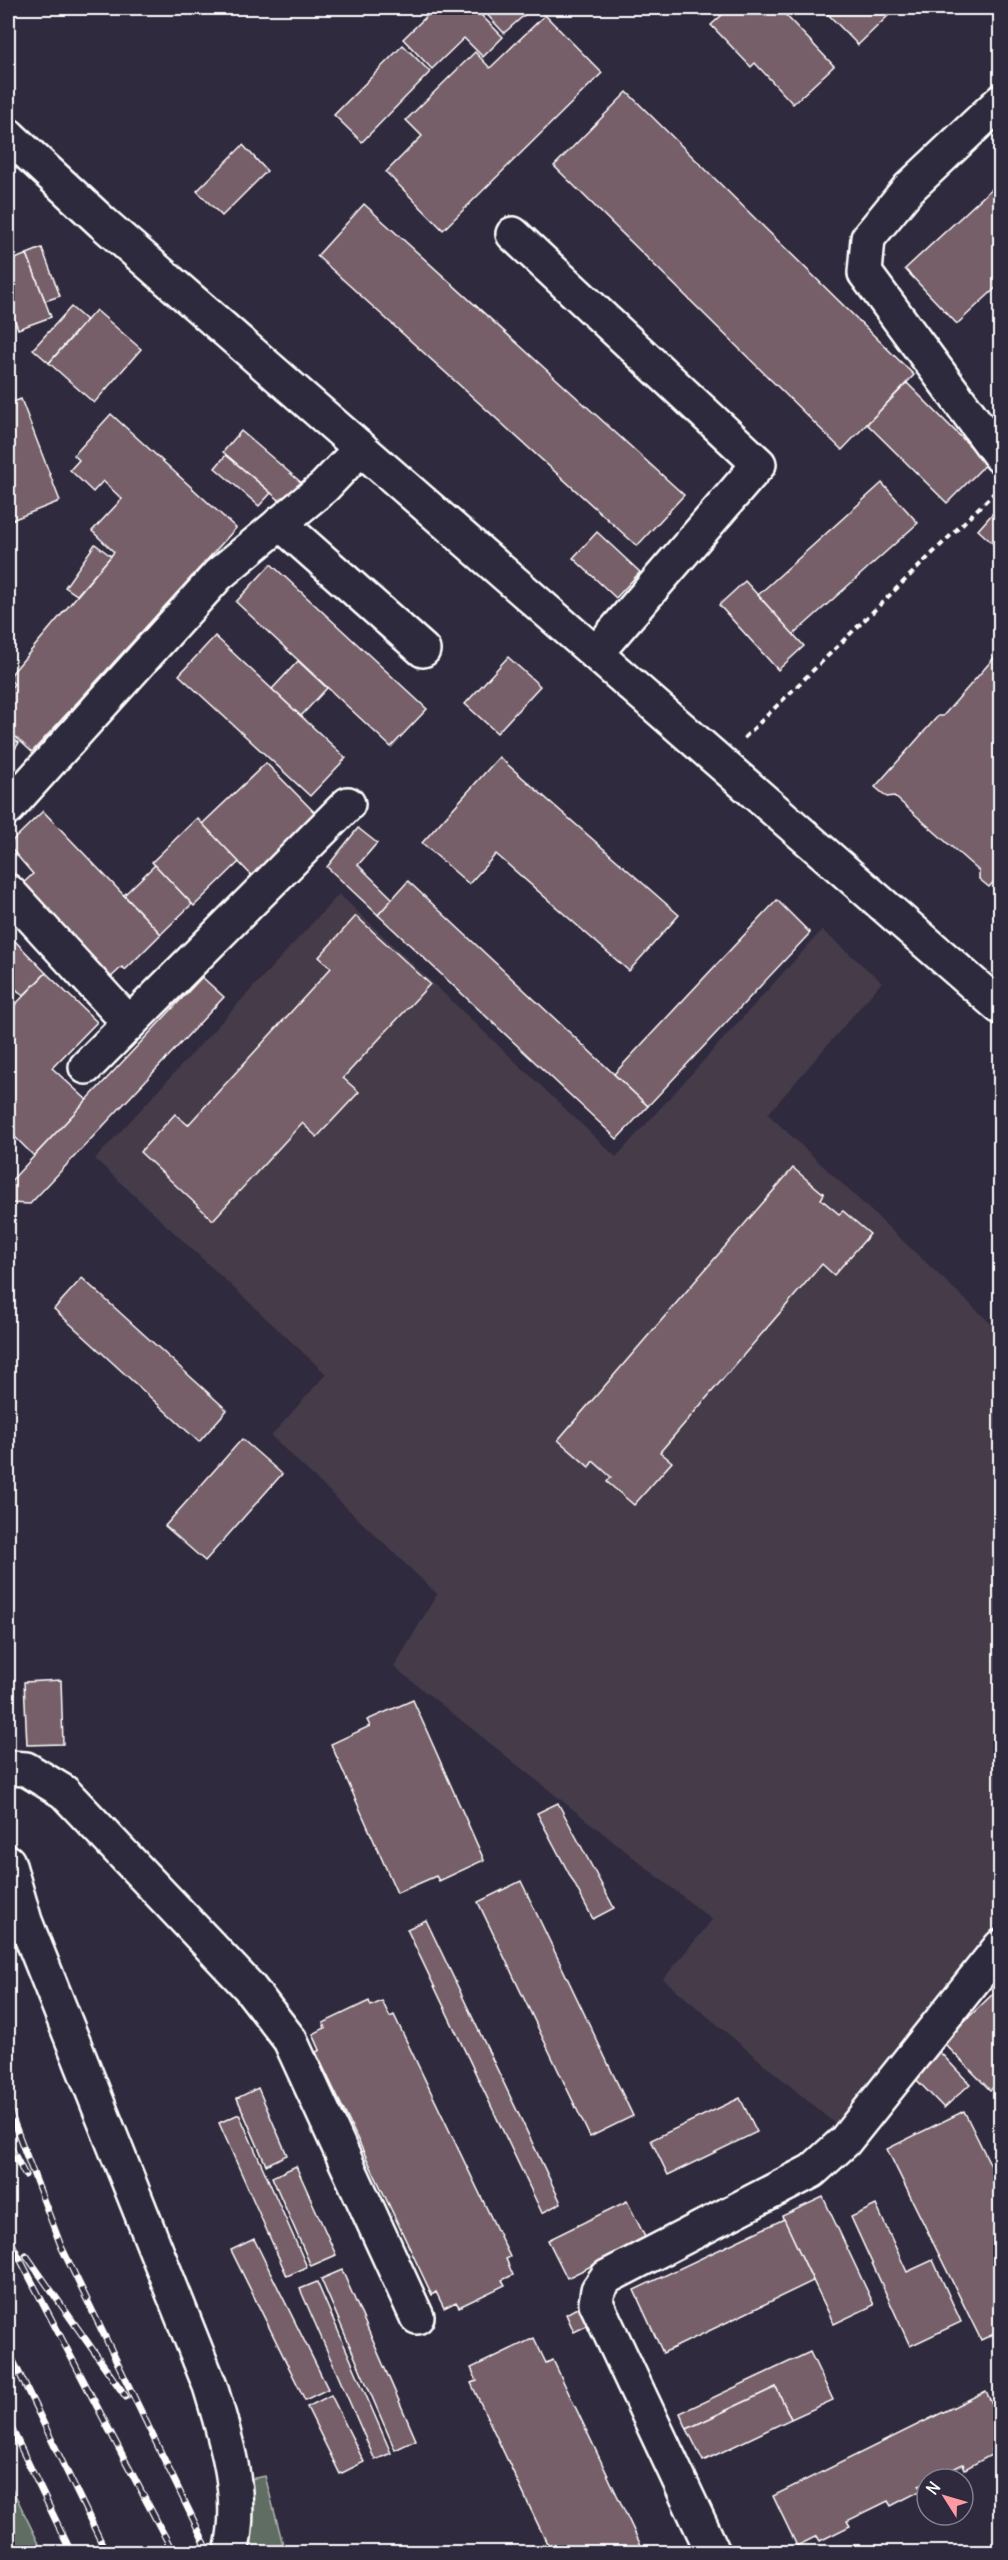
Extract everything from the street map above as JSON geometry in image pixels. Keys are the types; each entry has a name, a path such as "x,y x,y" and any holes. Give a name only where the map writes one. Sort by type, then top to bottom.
{"street":[{"path":"1000,102 909,188 868,238 865,273 1000,456"},
{"path":"8,135 103,223 1000,1007"},
{"path":"513,234 759,464 596,653"},
{"path":"8,808 219,575 324,488 361,448"},
{"path":"280,523 423,650"},
{"path":"86,1068 348,804"},
{"path":"8,891 129,1023"},
{"path":"8,1768 26,1769 64,1792 249,1987 290,2040 417,2317"},
{"path":"8,1862 25,1920 210,2386 228,2443 234,2478 234,2540 231,2553"},
{"path":"713,2553 596,2303 598,2290 607,2277 812,2172 845,2141 1000,1947"}],"path":[{"path":"720,762 1000,487"}],"shaded area":[{"path":"339,894 616,1157 822,930 882,982 768,1114 1000,1332 1000,1919 835,2124 663,1979 712,1920 394,1667 437,1594 271,1436 326,1374 95,1159"}],"green space":[{"path":"265,2476 285,2552 243,2552 250,2479"},
{"path":"8,2480 43,2552 8,2552"}],"building":[{"path":"435,8 474,8 503,37 483,57 464,38 432,69 403,39"},
{"path":"481,8 526,8 529,11 504,33"},
{"path":"714,8 779,8 834,66 793,104 755,63 751,67 711,25 722,15"},
{"path":"822,8 886,8 891,13 858,45"},
{"path":"545,15 602,73 443,230 386,172 422,136 406,120 475,52 490,68"},
{"path":"403,45 430,72 362,142 334,115"},
{"path":"627,92 914,375 842,450 554,166"},
{"path":"243,145 267,171 222,216 197,191"},
{"path":"1000,181 1000,284 957,324 905,269"},
{"path":"364,204 684,495 637,546 317,256"},
{"path":"42,248 60,296 45,301 27,254"},
{"path":"27,254 51,317 18,329 8,301 8,262"},
{"path":"71,307 86,320 49,363 33,349"},
{"path":"96,310 141,349 94,403 49,363"},
{"path":"907,383 987,463 947,503 867,424"},
{"path":"21,399 60,501 12,520 8,508 8,404"},
{"path":"111,414 236,528 32,752 8,730 8,691 14,684 8,678 114,552 92,531 122,499 103,481 93,492 70,470 79,460 74,455"},
{"path":"241,431 303,484 285,505 223,452"},
{"path":"226,455 271,493 259,506 215,468"},
{"path":"882,483 918,523 793,635 758,595"},
{"path":"1000,505 1000,550 978,530"},
{"path":"597,532 640,572 616,598 573,558"},
{"path":"95,544 111,556 77,595 65,587"},
{"path":"271,564 427,709 391,747 236,602"},
{"path":"745,581 804,646 778,670 719,605"},
{"path":"215,636 346,758 310,796 179,675"},
{"path":"1000,651 1000,875 989,887 979,879 979,871 894,796 887,797 875,787 938,716 943,716"},
{"path":"508,657 540,686 497,733 465,704"},
{"path":"298,661 327,688 301,716 272,689"},
{"path":"8,735 19,743 8,759"},
{"path":"499,757 679,915 629,971 496,854 469,884 422,843"},
{"path":"266,763 319,817 255,879 202,824"},
{"path":"43,811 161,934 125,970 122,967 109,979 20,886 33,874 8,845"},
{"path":"197,818 239,862 194,906 152,862"},
{"path":"358,828 377,843 358,865 393,899 378,915 327,867"},
{"path":"155,865 192,904 161,934 124,895"},
{"path":"408,881 648,1106 617,1139 378,915"},
{"path":"777,900 810,933 648,1106 614,1074"},
{"path":"356,916 430,984 343,1078 359,1092 317,1137 302,1123 213,1220 140,1152 175,1114 188,1125 331,968 319,957"},
{"path":"12,938 46,973 23,996 8,981 8,943"},
{"path":"46,973 97,1022 52,1068 87,1100 34,1156 8,1130 8,1012"},
{"path":"202,977 224,997 30,1204 8,1203 8,1184"},
{"path":"793,1168 824,1194 821,1199 839,1214 843,1211 870,1234 834,1275 822,1264 660,1452 672,1462 634,1505 607,1482 611,1477 593,1461 589,1467 558,1440"},
{"path":"82,1278 227,1410 199,1442 54,1309"},
{"path":"242,1439 282,1474 205,1561 165,1526"},
{"path":"61,1680 63,1744 27,1745 24,1682"},
{"path":"413,1700 484,1860 439,1881 436,1876 397,1893 331,1744 370,1726 367,1720"},
{"path":"558,1803 614,1908 593,1919 537,1813"},
{"path":"521,1881 633,2116 590,2137 478,1902"},
{"path":"426,1920 561,2203 542,2213 407,1929"},
{"path":"1000,1987 1000,2090 996,2085 990,2090 943,2042"},
{"path":"369,2001 371,2006 382,2001 390,2017 394,2015 510,2257 506,2259 513,2275 502,2280 505,2285 459,2307 456,2302 444,2308 436,2292 432,2295 316,2052 320,2050 313,2034 325,2028 323,2023"},
{"path":"936,2048 970,2084 944,2108 910,2073"},
{"path":"258,2088 287,2155 266,2165 237,2098"},
{"path":"740,2098 757,2132 668,2175 651,2140"},
{"path":"964,2111 1000,2184 1000,2331 981,2340 887,2149"},
{"path":"239,2114 307,2267 287,2276 219,2123"},
{"path":"296,2166 336,2255 311,2266 272,2177"},
{"path":"823,2197 874,2305 834,2324 782,2216"},
{"path":"627,2201 646,2239 567,2278 548,2240"},
{"path":"876,2205 907,2272 933,2260 961,2322 910,2346 851,2217"},
{"path":"784,2219 813,2281 663,2353 634,2290"},
{"path":"254,2239 328,2389 305,2400 231,2250"},
{"path":"342,2270 416,2440 395,2450 321,2279"},
{"path":"317,2282 391,2453 375,2460 300,2289"},
{"path":"582,2305 591,2324 574,2332 566,2314"},
{"path":"534,2338 546,2363 553,2360 644,2552 551,2552 471,2383 477,2381 471,2368"},
{"path":"810,2352 833,2400 791,2419 776,2387 687,2429 680,2413"},
{"path":"776,2387 791,2419 703,2461 687,2429"},
{"path":"986,2391 1000,2421 1000,2445 991,2450 993,2454 969,2467 964,2467 963,2464 957,2467 915,2467 915,2494 891,2506 888,2501 847,2521 850,2526 820,2541 817,2536 797,2546 773,2496"},
{"path":"331,2395 364,2462 340,2474 307,2407"}],"railway":[{"path":"8,2107 61,2246 209,2552"},
{"path":"8,2142 25,2175"},
{"path":"8,2236 173,2552"},
{"path":"26,2255 126,2397"},
{"path":"8,2350 106,2552"},
{"path":"8,2421 71,2552"}]}
